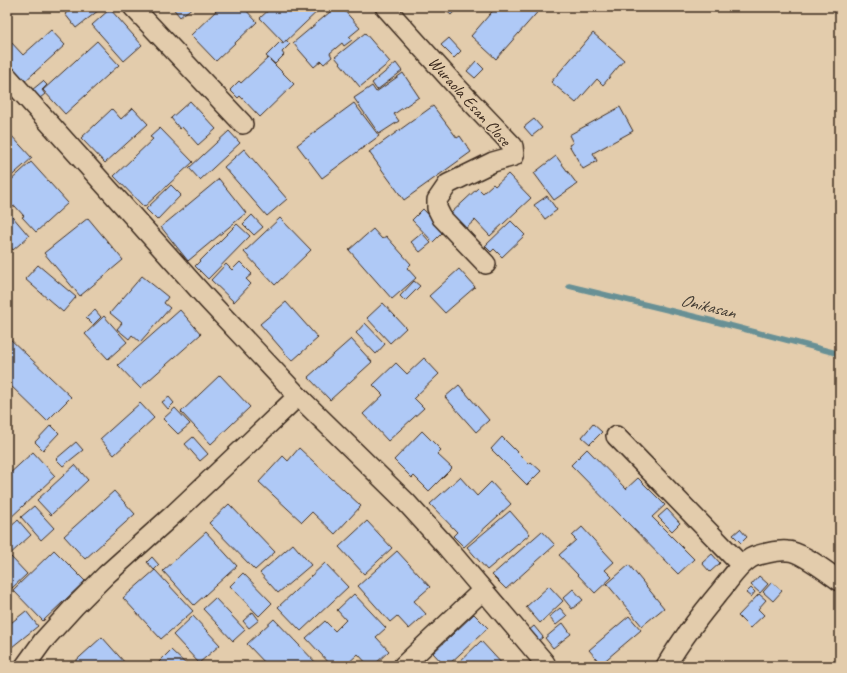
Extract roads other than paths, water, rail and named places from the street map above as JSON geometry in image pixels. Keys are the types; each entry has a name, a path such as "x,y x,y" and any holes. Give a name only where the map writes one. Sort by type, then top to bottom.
{"street":[{"path":"133,7 244,124"},
{"name":"Wuraola Esan Close","path":"384,7 513,146 514,156 493,162 448,184 437,200 437,208 442,218 486,264"},
{"path":"7,76 208,300 298,396 405,501 445,545 545,663"},
{"path":"25,666 43,641 106,575 175,514 298,396"},
{"path":"616,436 741,565"},
{"path":"666,666 697,620 741,565 752,557 765,553 788,550 804,557 840,581"},
{"path":"403,666 483,590"}],"waterway":[{"name":"Onikasan","path":"569,286 840,354"}]}
